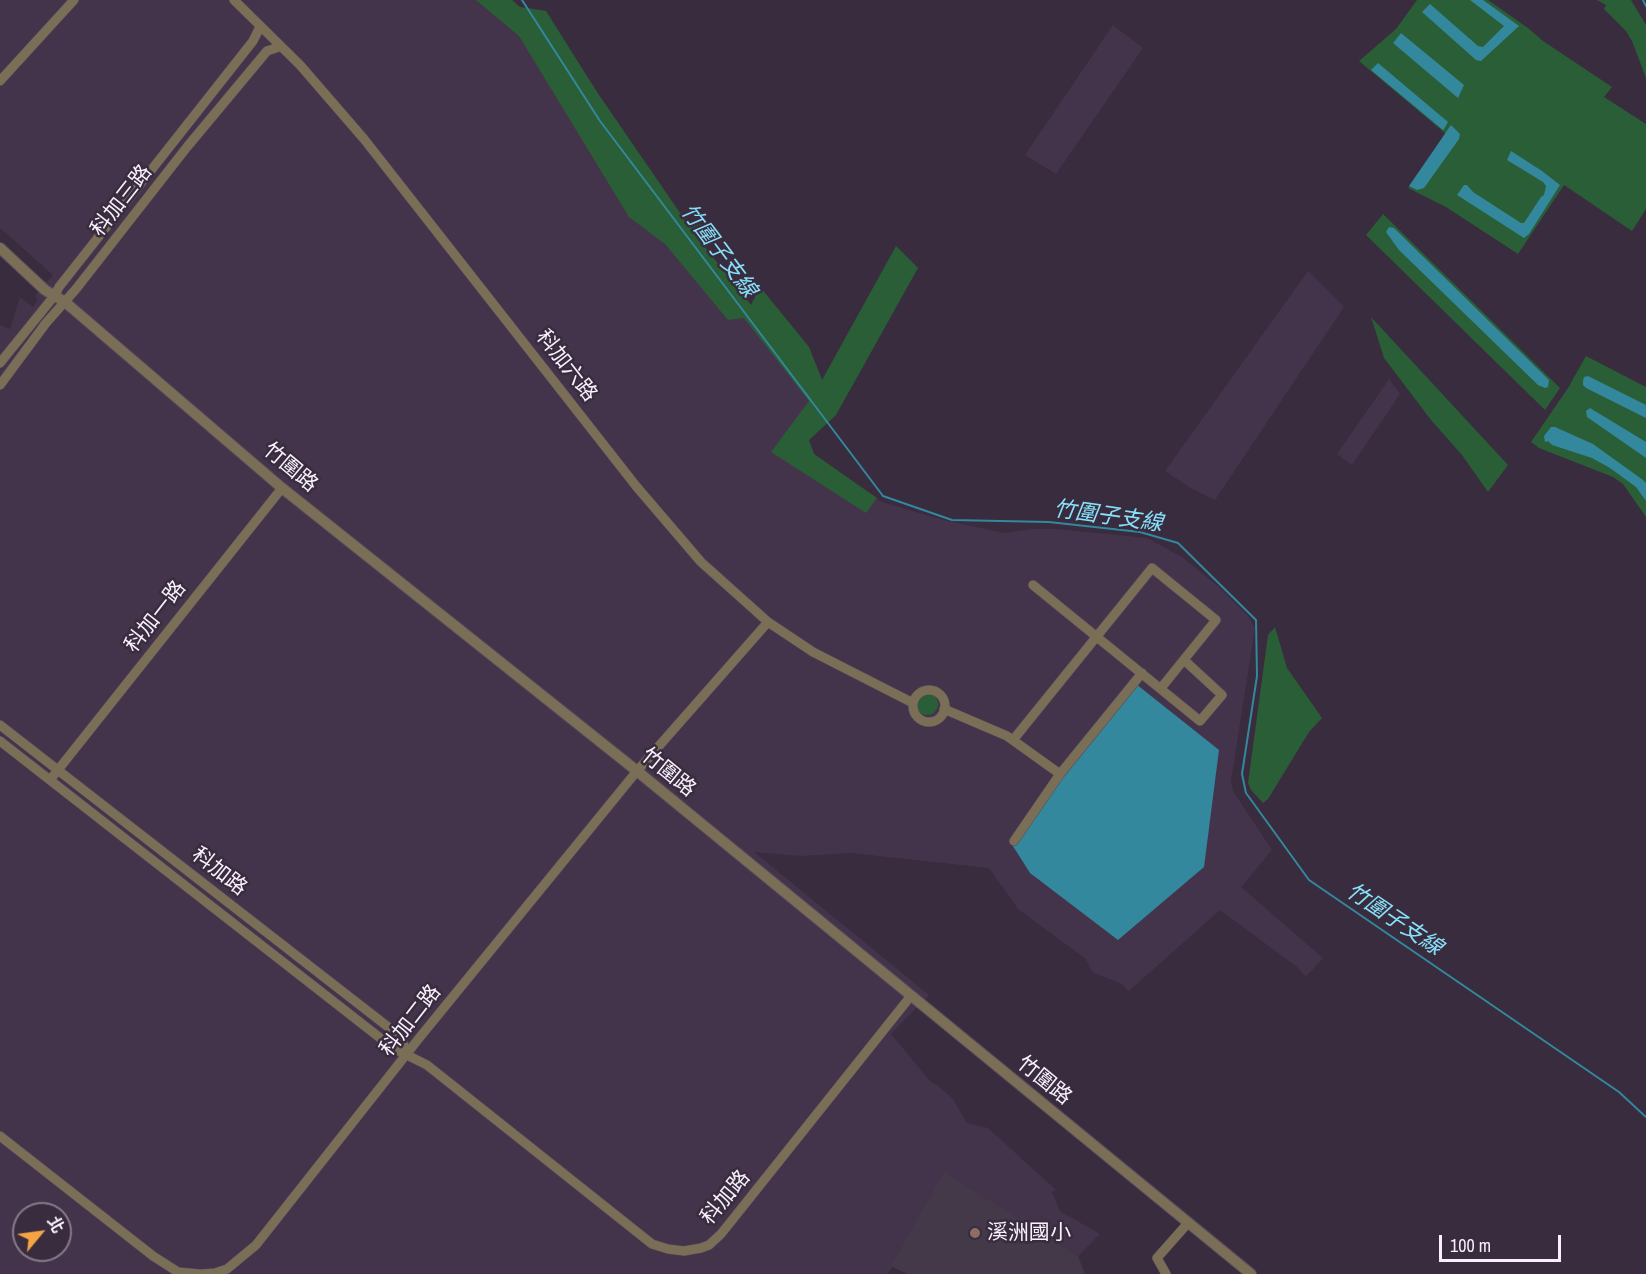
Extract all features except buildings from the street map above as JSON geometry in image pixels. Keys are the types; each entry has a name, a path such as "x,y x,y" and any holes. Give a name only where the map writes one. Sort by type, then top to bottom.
{"street":[{"path":"0,81 74,0"},
{"name":"科加六路","path":"234,0 279,47 300,65 364,139 668,525 701,562 768,622 813,652 913,703"},
{"name":"科加三路","path":"0,386 61,300 58,287 253,41 260,27"},
{"name":"科加三路","path":"0,363 61,300 267,51 279,47"},
{"name":"竹圍路","path":"0,248 45,290 61,300 282,488 637,771 910,997 1251,1274"},
{"name":"科加一路","path":"50,780 282,488"},
{"path":"1013,740 1152,568 1216,620 1161,688"},
{"path":"1033,585 1200,721 1222,695 1184,660"},
{"name":"科加二路","path":"0,1136 153,1256 178,1272 201,1274 227,1269 256,1245 407,1054 637,771 768,622"},
{"path":"1014,841 1060,774 1142,673"},
{"path":"932,690 943,699 945,709 934,721 923,721 915,714 913,703 918,694 932,690"},
{"path":"945,709 1013,740 1060,774"},
{"name":"科加路","path":"0,724 401,1037 407,1054"},
{"name":"科加路","path":"0,741 393,1048 428,1065 652,1244 676,1251 692,1250 709,1245 728,1227 910,997"},
{"path":"1166,1274 1157,1258 1188,1223"}],"shaded area":[{"path":"0,0 512,0 520,7 546,11 670,203 751,305 760,287 809,347 836,415 809,440 814,454 882,502 943,520 1004,533 1032,529 1057,529 1147,538 1182,557 1220,588 1248,616 1255,628 1231,781 1233,791 1272,850 1241,887 1323,958 1306,977 1297,967 1220,910 1129,991 1122,984 1092,972 1086,959 1018,909 989,868 851,853 801,856 754,852 929,995 891,1034 931,1082 953,1099 967,1123 988,1128 1056,1190 1052,1192 1060,1211 1100,1234 1078,1256 944,1173 888,1274 0,1274 0,325 10,329 20,297 33,307 37,301 36,294 53,275 0,228"},
{"path":"1113,25 1143,48 1056,174 1025,155"},
{"path":"1308,271 1344,307 1215,500 1165,471"},
{"path":"1389,379 1400,394 1352,465 1337,454"},
{"name":"溪洲國小","path":"944,1172 1078,1256 1085,1274 907,1274 891,1266"}],"green space":[{"path":"476,0 512,0 520,7 546,11 597,92 689,226 696,219 702,225 696,236 751,305 760,287 809,347 822,380 896,246 918,268 836,415 809,440 814,454 877,498 866,513 771,452 809,401 744,318 728,320 665,244 629,217 519,36"},
{"path":"1417,0 1488,0 1543,41 1612,87 1604,97 1646,124 1646,209 1632,231 1564,185 1518,254 1446,207 1408,188 1446,134 1359,61 1396,29"},
{"path":"1597,0 1631,0 1646,25 1646,78 1626,31 1604,9 1606,5"},
{"path":"1383,214 1560,388 1545,410 1366,235"},
{"path":"1371,317 1508,465 1488,492 1462,455 1431,420 1384,358"},
{"path":"1586,356 1646,387 1646,517 1623,484 1613,477 1539,448 1531,442 1568,388"},
{"path":"1275,627 1287,668 1322,718 1309,732 1268,799 1263,803 1248,783 1268,635"},
{"path":"927,693 935,696 938,704 935,712 927,715 919,712 916,704 919,696"}],"water":[{"path":"1470,0 1483,0 1519,26 1481,61 1476,60 1422,12 1430,4 1478,46 1483,47 1504,26"},
{"path":"1401,33 1464,85 1458,98 1393,43"},
{"path":"1378,63 1448,122 1443,130 1371,70"},
{"path":"1451,125 1460,134 1459,139 1424,188 1417,190 1409,186"},
{"path":"1511,151 1560,185 1529,234 1524,238 1457,195 1464,185 1467,185 1473,192 1524,223 1544,195 1546,186 1507,160"},
{"path":"1389,227 1394,228 1549,380 1548,387 1538,385 1399,250 1386,232"},
{"path":"1588,376 1646,405 1646,418 1586,388 1583,381 1584,377"},
{"path":"1590,408 1646,442 1646,458 1587,417 1586,411"},
{"path":"1551,427 1593,444 1643,480 1646,483 1646,501 1636,487 1610,468 1592,458 1552,445 1548,441 1545,442 1544,436"},
{"path":"1136,684 1219,750 1204,867 1118,940 1030,873 1011,843"}],"waterway":[{"name":"竹圍子支線","path":"522,0 600,121 883,496 952,520 1049,522 1140,532 1178,543 1256,620 1257,676 1242,774 1246,793 1309,880 1619,1092 1646,1117"},
{"path":"1643,0 1646,6"}],"place":[{"name":"溪洲國小","path":"975,1233"}]}
